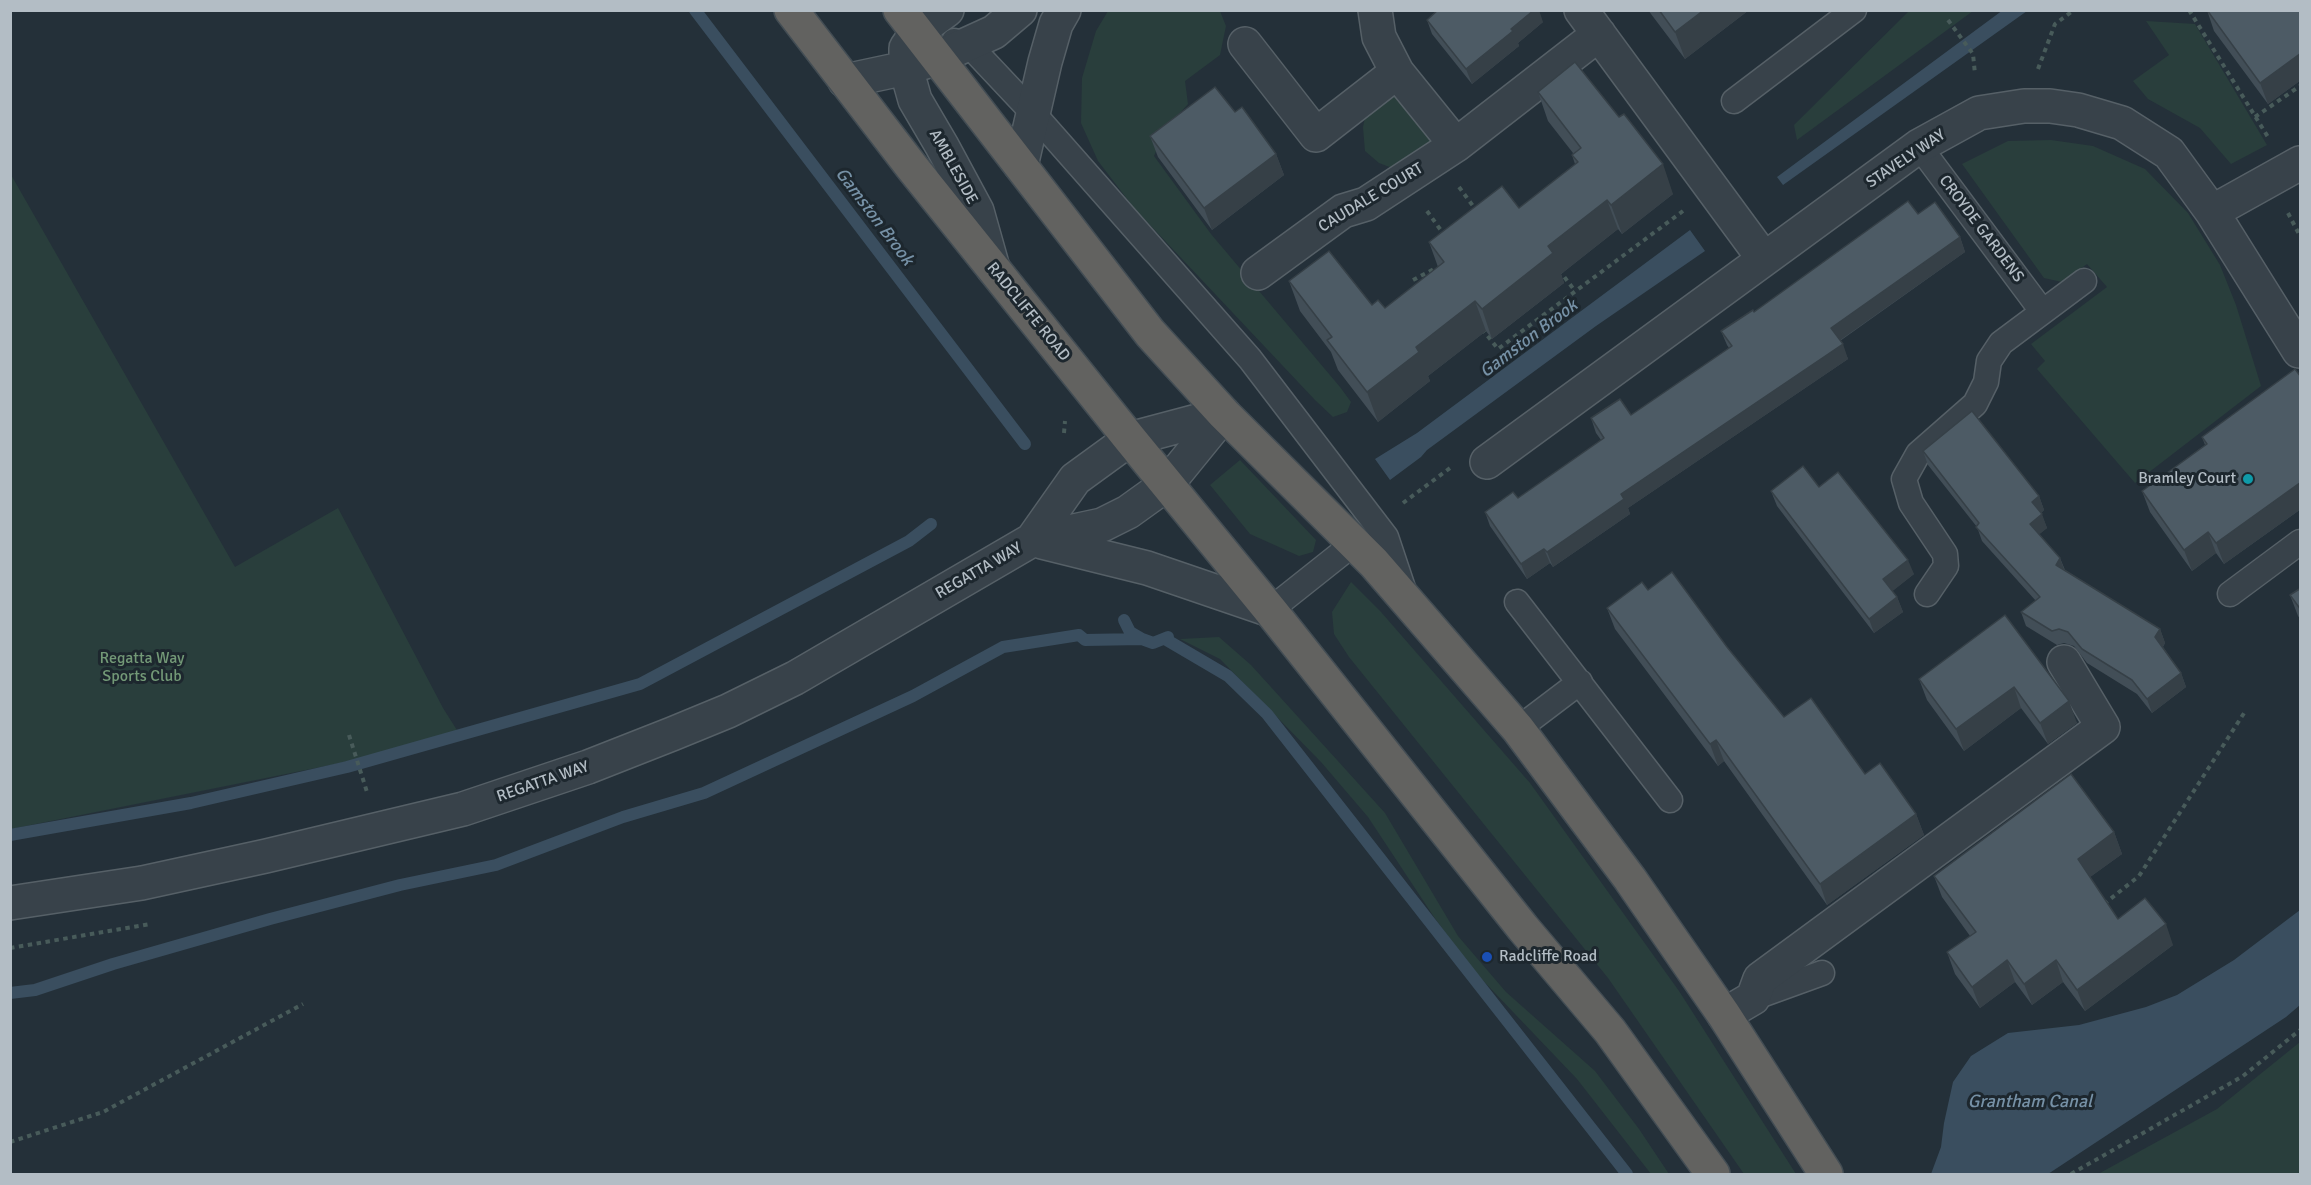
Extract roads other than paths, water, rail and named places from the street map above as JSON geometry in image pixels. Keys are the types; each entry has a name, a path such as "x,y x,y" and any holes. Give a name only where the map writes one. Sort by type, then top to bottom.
{"highway":[{"name":"RADCLIFFE ROAD","path":"791,10 1130,440 1270,610 1524,928 1610,1031 1713,1174"},
{"path":"908,21 1150,333 1224,414 1406,597 1518,729 1630,879 1724,1016 1826,1174"}],"street":[{"path":"908,21 947,10"},
{"path":"845,81 906,68 937,58 994,32 1020,10"},
{"path":"1021,166 1044,63 1056,24 1064,10"},
{"path":"1375,10 1379,37 1397,72 1456,145"},
{"name":"AMBLESIDE","path":"908,21 906,68 915,100 977,211 993,268"},
{"path":"1590,22 1764,260"},
{"name":"CAUDALE COURT","path":"1258,273 1343,211 1366,204 1456,145 1590,22"},
{"path":"1245,44 1316,135 1397,72"},
{"name":"STAVELY WAY","path":"1487,462 1919,146 1979,113 2024,106 2078,110 2122,123 2169,153 2212,212 2300,352"},
{"path":"2212,212 2294,166"},
{"name":"REGATTA WAY","path":"1032,540 1074,479 1130,440 1224,414"},
{"name":"REGATTA WAY","path":"10,903 142,883 359,835 463,809 588,767 728,711 777,688 1032,540 1102,525 1128,512 1167,484 1224,414"},
{"path":"1032,540 1148,568 1270,610"},
{"path":"1724,1016 1754,998 1760,979 2103,727 2064,662"}],"lane":[{"path":"1734,102 1854,10"},
{"path":"908,21 968,44 1033,113 1250,359 1386,537 1406,597"},
{"name":"CROYDE GARDENS","path":"1919,146 2042,311"},
{"path":"1927,594 1946,566 1945,554 1911,503 1904,479 1918,454 1975,404 1986,382 1989,361 2001,344 2084,281"},
{"path":"2230,594 2301,542"},
{"path":"1270,610 1353,544"},
{"path":"1517,602 1670,800"},
{"path":"1518,729 1580,682"},
{"path":"1754,998 1822,973"}],"water":[{"path":"2003,10 2027,11 1783,185 1777,177"},
{"path":"1690,230 1705,251 1596,326 1427,450 1390,480 1375,459 1417,433"},
{"name":"Grantham Canal","path":"2300,910 2300,1005 2286,1017 2048,1174 1931,1174 1941,1147 1953,1082 1971,1056 2008,1033 2079,1025 2146,1007 2177,995 2234,960"}],"waterway":[{"name":"Gamston Brook","path":"695,10 1025,444"},
{"path":"10,835 191,803 347,767 640,684 909,541 931,524"},
{"name":"Gamston Brook","path":"1124,620 1130,632 1142,639 1153,643 1168,637"},
{"path":"10,993 35,990 113,964 270,919 400,885 496,865 623,817 704,793 913,696 1003,647 1079,635 1085,640 1142,639"},
{"path":"1165,639 1228,676 1267,714 1627,1174"}],"place":[{"name":"Bramley Court","path":"2248,479"},
{"name":"Radcliffe Road","path":"1487,957"}],"park label":[{"name":"Regatta Way Sports Club","path":"142,668"}]}
